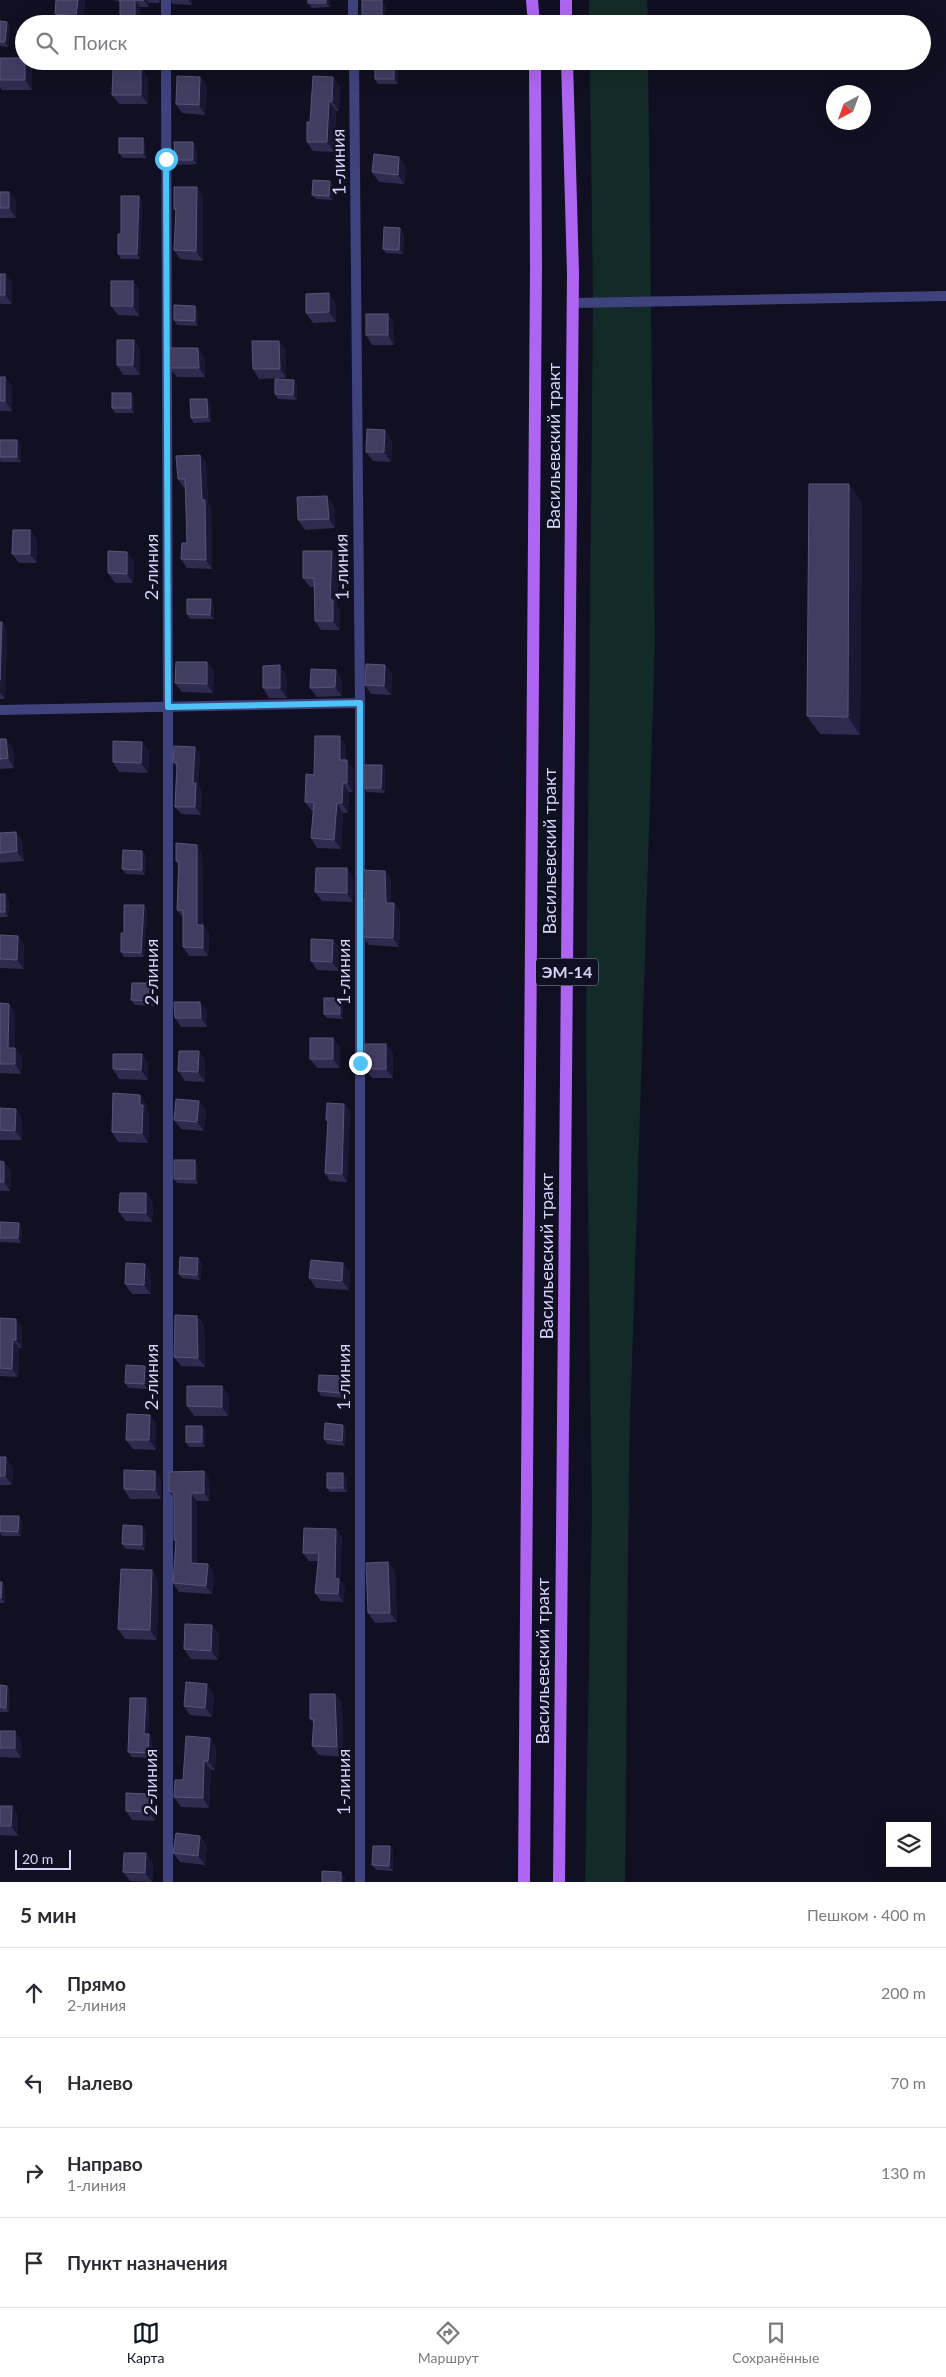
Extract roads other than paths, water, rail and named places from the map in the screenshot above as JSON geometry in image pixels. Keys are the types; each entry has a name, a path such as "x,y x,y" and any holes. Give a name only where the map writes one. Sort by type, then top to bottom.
{"main road":[{"path":"532,0 533,15"},
{"path":"566,0 566,15"},
{"name":"Васильевский тракт","path":"524,1882 536,269 535,70"},
{"name":"Васильевский тракт","path":"559,1882 572,303 567,70"}],"street":[{"path":"166,0 166,15"},
{"path":"353,0 354,15"},
{"name":"2-линия","path":"166,70 168,1882"},
{"name":"1-линия","path":"354,70 360,703 360,1882"},
{"path":"572,303 946,296"},
{"path":"0,710 360,703"}]}
